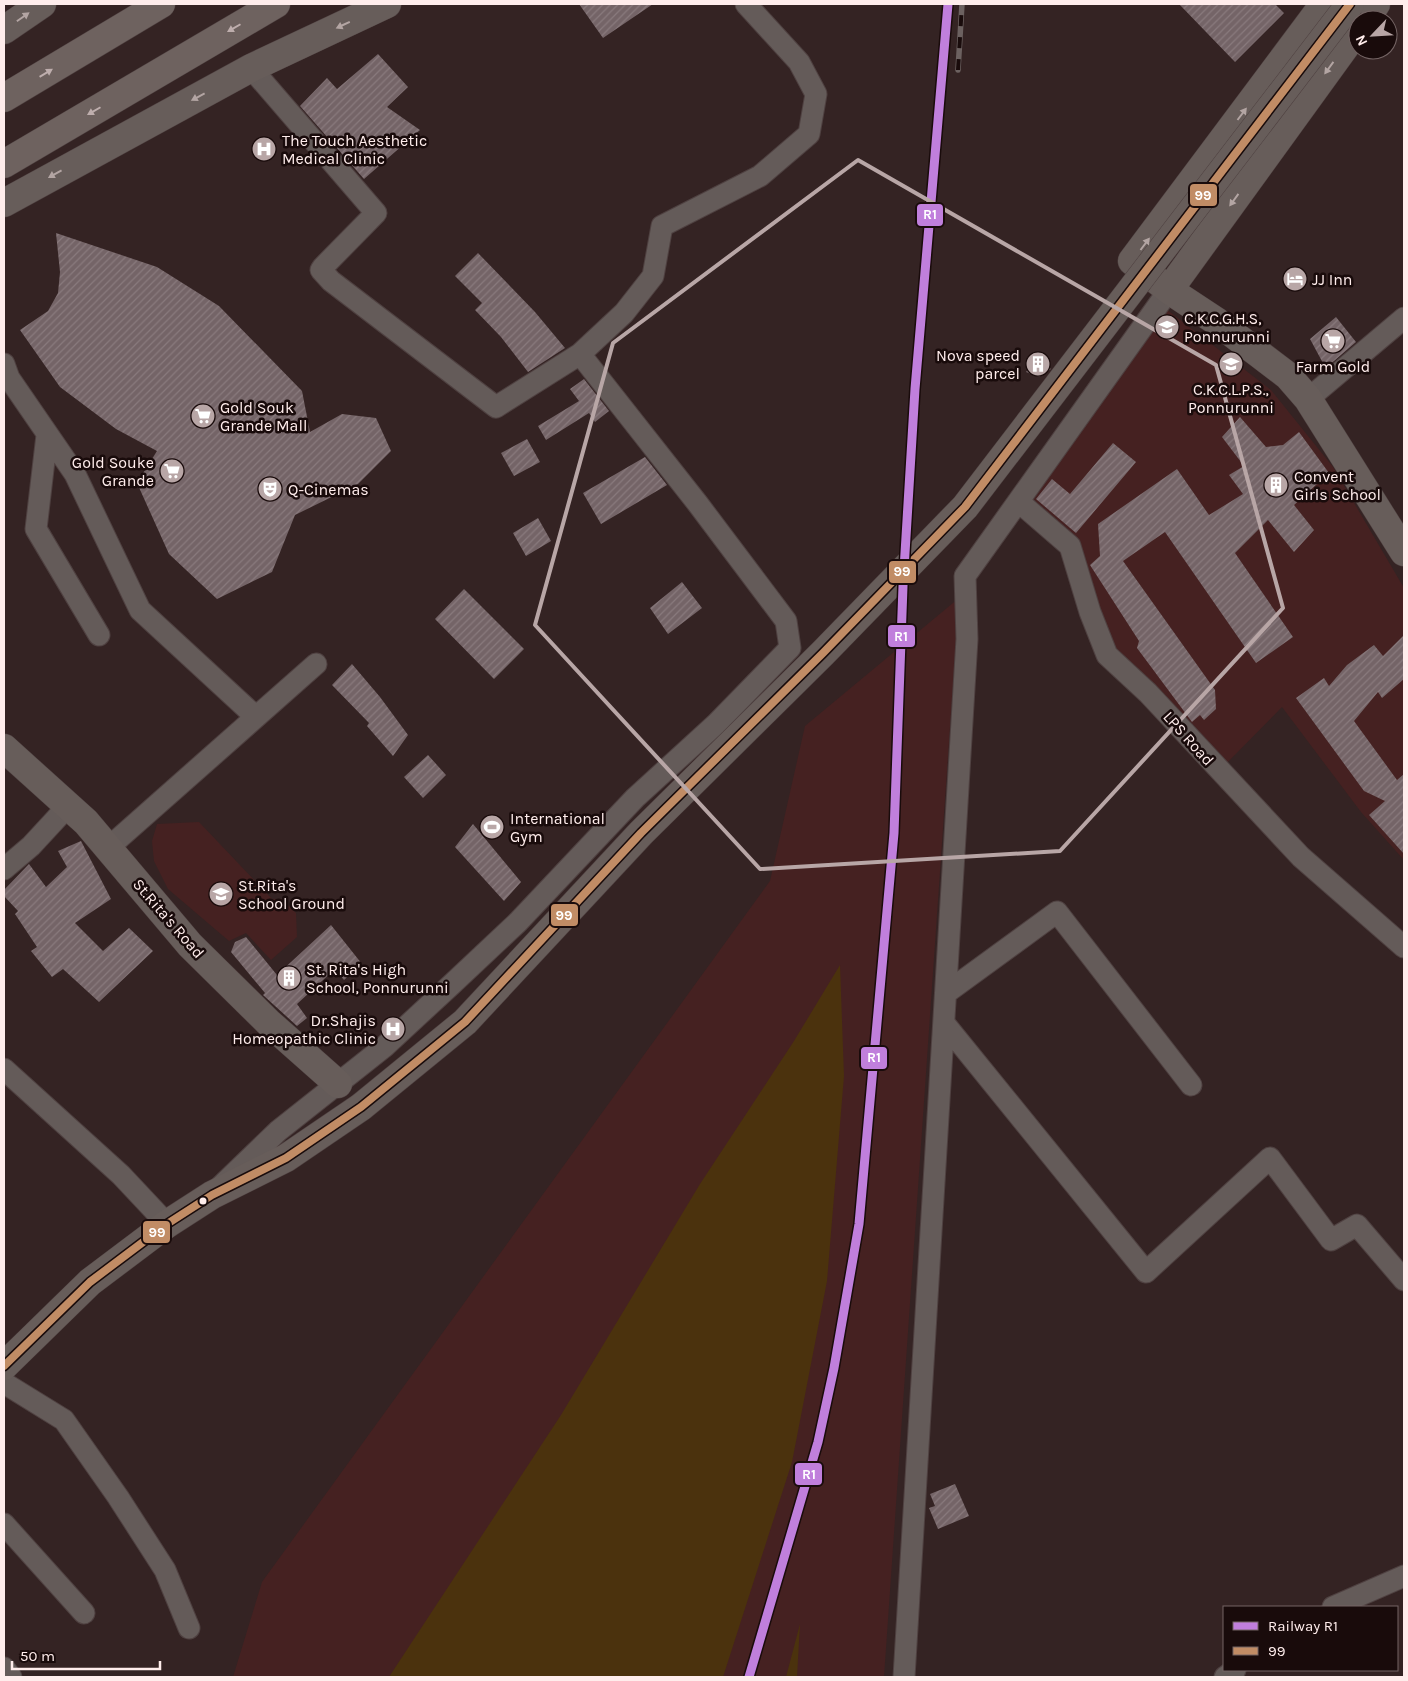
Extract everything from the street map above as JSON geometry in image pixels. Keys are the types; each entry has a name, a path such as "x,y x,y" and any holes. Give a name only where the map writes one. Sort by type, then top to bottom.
{"highway":[{"path":"4,98 162,4"},
{"path":"4,164 276,4"}],"main road":[{"path":"4,30 42,4"},
{"path":"4,203 251,68 387,4"},
{"path":"1324,4 1132,261 1169,290 1216,321 1288,376 1308,399 1404,552"},
{"path":"4,1366 90,1282 167,1224 212,1195 286,1158 360,1107 465,1022 641,833 823,653 965,507 1350,4"},
{"path":"1169,290 1348,43"},
{"name":"St.Rita's Road","path":"4,748 68,806 108,848 190,945 268,1022 338,1084"}],"street":[{"path":"251,68 376,214 321,270 331,281 496,407 580,354 624,312 653,276 662,226 760,176 808,134 816,94 799,62 746,4"},
{"path":"904,1677 967,638 965,576 1169,290"},
{"path":"1308,399 1404,318"},
{"path":"212,1195 278,1131 384,1048 518,922 636,798 716,724 790,648 786,621 698,504 580,354"},
{"path":"4,364 9,378 75,474 140,610 256,717"},
{"path":"47,435 36,528 99,635"},
{"name":"LPS Road","path":"1019,502 1070,546 1090,612 1107,655 1148,693 1301,857 1404,947"},
{"path":"108,848 316,664"},
{"path":"4,869 31,846 68,806"},
{"path":"946,994 1057,912 1191,1085"},
{"path":"944,1023 1146,1272 1270,1158 1331,1240 1357,1226 1404,1280"},
{"path":"4,1070 121,1175 167,1224"},
{"path":"4,1383 64,1420 118,1497 165,1570 189,1628"},
{"path":"4,1524 84,1613"},
{"path":"1335,1606 1404,1576"},
{"path":"4,1668 11,1677"}],"highlighted area":[{"path":"858,160 1216,365 1283,608 1060,851 760,869 535,625 613,343"}],"shaded area":[{"path":"1166,309 1271,390 1333,467 1404,588 1404,860 1361,812 1282,707 1224,766 1112,650 1075,543 1026,500"},
{"path":"959,598 884,1677 233,1677 262,1582 770,881 805,726"},
{"name":"St.Rita's School Ground","path":"199,822 272,899 282,899 296,913 297,937 271,960 246,933 229,941 168,889 154,861 152,841 157,824"},
{"path":"840,965 844,1076 827,1281 792,1462 723,1677 389,1677 561,1415 700,1184 794,1041"},
{"path":"800,1624 797,1677 786,1677"}],"building":[{"path":"579,4 653,4 603,38"},
{"path":"1179,4 1275,4 1284,13 1235,62"},
{"path":"378,54 408,87 387,107 420,130 364,179 300,106 327,78 337,89"},
{"name":"Gold Souk Grande Mall","path":"56,233 157,267 219,306 302,391 310,432 342,414 376,418 391,451 358,484 295,515 272,572 217,599 169,554 137,483 157,451 116,429 60,387 20,330 48,311 58,293 60,272"},
{"path":"478,253 535,312 565,348 528,372 501,337 475,310 482,303 455,276"},
{"name":"Farm Gold","path":"1336,317 1356,342 1327,367 1324,365 1310,339"},
{"name":"Nova speed parcel","path":"1036,358 1051,369 1039,377 1026,372"},
{"path":"584,379 609,411 595,422 589,413 546,440 538,426 579,401 570,389"},
{"path":"1240,417 1266,447 1283,445 1299,432 1329,473 1294,505 1314,530 1294,552 1268,520 1235,553 1293,637 1256,663 1165,532 1123,561 1215,690 1216,709 1204,720 1200,715 1192,722 1137,648 1139,641 1090,565 1100,556 1098,524 1177,469 1209,515 1243,494 1229,475 1244,466 1222,437"},
{"path":"527,439 540,462 514,476 501,453"},
{"path":"1113,443 1136,462 1076,533 1036,499 1052,479 1070,494"},
{"path":"645,457 667,485 601,524 583,493"},
{"path":"538,518 551,541 526,556 513,533"},
{"path":"682,582 702,608 668,634 650,608"},
{"path":"464,589 524,649 494,679 435,619"},
{"path":"1404,635 1404,679 1382,698 1378,692 1354,721 1397,780 1404,774 1404,854 1369,815 1385,801 1364,791 1296,698 1324,678 1329,686 1347,665 1374,645 1383,656"},
{"path":"352,664 380,697 408,735 393,756 367,726 369,723 332,685"},
{"path":"428,755 446,775 423,798 404,777"},
{"path":"473,824 521,882 504,901 455,847"},
{"path":"81,841 111,899 75,923 103,951 129,928 153,951 99,1002 63,969 52,977 31,951 37,947 15,914 18,911 4,896 4,890 29,864 46,887 67,867 58,851"},
{"name":"St. Rita's High School, Ponnurunni","path":"331,925 362,964 344,980 335,969 297,1004 307,1018 297,1026 263,995 265,993 231,952 235,942 246,937 277,975"},
{"path":"955,1484 969,1516 938,1529 929,1508 935,1506 930,1494"}],"railway":[{"path":"958,70 962,4"}],"rail line":[{"name":"R1","path":"749,1677 818,1442 834,1368 859,1224 894,833 903,586 915,389 948,4"}],"transit line":[{"name":"99","path":"4,1366 90,1282 167,1224 212,1195 286,1158 361,1107 465,1022 641,833 823,653 965,507 1350,4"}],"place":[{"name":"The Touch Aesthetic Medical Clinic","path":"264,149"},
{"name":"JJ Inn","path":"1295,279"},
{"name":"C.K.C.G.H.S, Ponnurunni","path":"1167,327"},
{"name":"Farm Gold","path":"1333,341"},
{"name":"Nova speed parcel","path":"1038,364"},
{"name":"C.K.C.L.P.S., Ponnurunni","path":"1231,364"},
{"name":"Gold Souk Grande Mall","path":"203,416"},
{"name":"Gold Souke Grande","path":"172,471"},
{"name":"Convent Girls School","path":"1276,485"},
{"name":"Q-Cinemas","path":"270,489"},
{"name":"International Gym","path":"492,827"},
{"name":"St.Rita's School Ground","path":"221,894"},
{"name":"St. Rita's High School, Ponnurunni","path":"289,978"},
{"name":"Dr.Shajis Homeopathic Clinic","path":"393,1029"}]}
